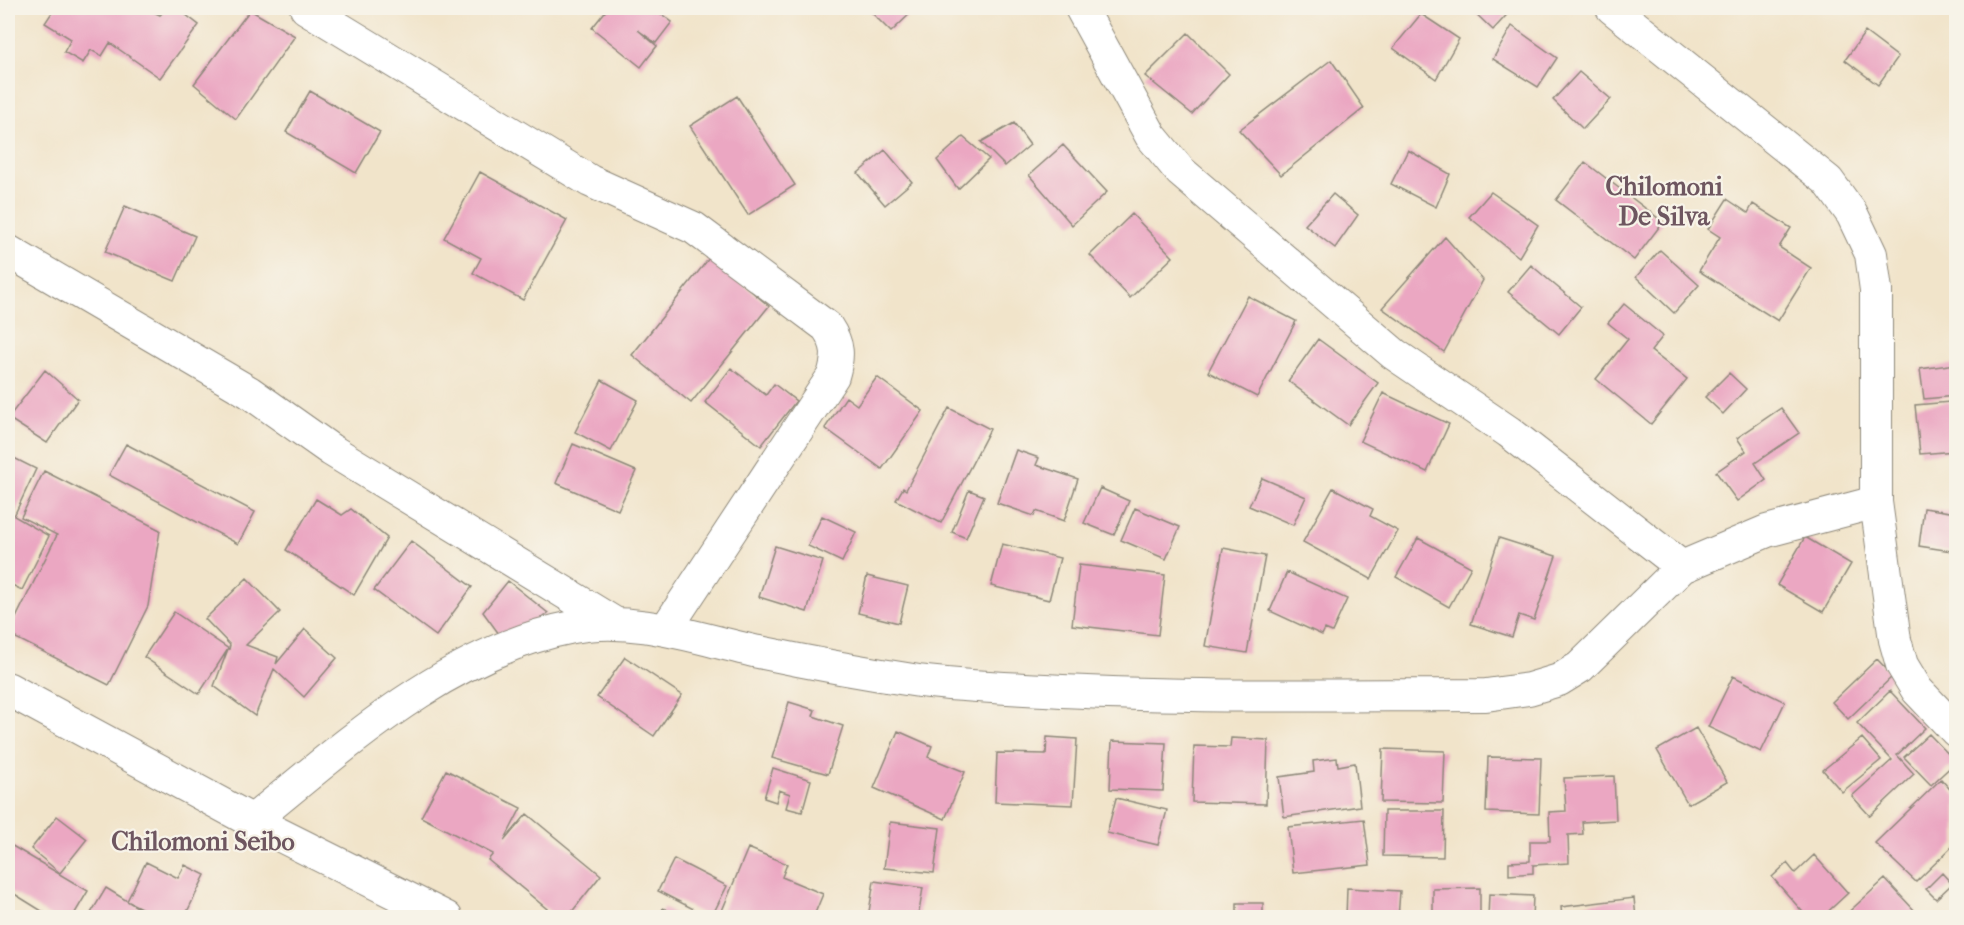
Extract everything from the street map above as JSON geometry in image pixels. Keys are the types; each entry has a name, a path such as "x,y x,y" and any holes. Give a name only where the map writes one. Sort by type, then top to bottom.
{"street":[{"path":"306,8 591,181 694,228 827,327 836,341 838,359 833,376 666,629"},
{"path":"1081,8 1151,136 1180,171 1394,354 1509,432 1682,567"},
{"path":"1612,8 1828,181 1852,214 1871,254 1876,290 1876,502 1895,640 1902,664 1917,690 1956,731"},
{"path":"8,251 210,369 331,450 616,624"},
{"path":"252,821 410,696 486,657 530,639 574,627 616,624 666,629 758,652 920,681 998,687 1157,694 1486,695 1529,689 1559,680 1580,667 1682,567 1767,531 1876,502"},
{"path":"8,688 252,821 446,918"}],"building":[{"path":"55,8 145,8 160,15 167,8 177,8 199,25 160,78 110,43 102,56 91,50 83,63 64,52 71,39 45,23"},
{"path":"608,8 653,8 672,22 656,43 638,30 657,46 641,67 592,28"},
{"path":"867,8 916,8 891,32"},
{"path":"1470,8 1513,8 1493,30"},
{"path":"250,10 295,36 236,119 194,84"},
{"path":"1421,14 1459,39 1436,79 1393,48"},
{"path":"1512,26 1557,58 1538,87 1493,59"},
{"path":"1865,32 1898,57 1878,85 1845,60"},
{"path":"1188,33 1229,74 1192,114 1145,76"},
{"path":"1331,60 1364,108 1281,175 1239,130"},
{"path":"1579,72 1611,99 1583,129 1553,100"},
{"path":"310,91 380,132 356,173 286,132"},
{"path":"737,96 795,185 748,215 690,126"},
{"path":"1014,123 1030,145 1005,166 981,142"},
{"path":"963,137 989,159 958,189 937,160"},
{"path":"1063,145 1107,192 1072,225 1029,175"},
{"path":"885,150 912,182 885,205 858,173"},
{"path":"1408,150 1450,174 1436,207 1391,184"},
{"path":"1585,162 1663,222 1634,260 1556,200"},
{"path":"480,172 567,220 523,300 473,273 481,258 444,238"},
{"path":"1491,192 1538,225 1519,257 1469,217"},
{"path":"1333,194 1358,215 1335,248 1305,225"},
{"path":"1727,199 1748,213 1753,204 1791,228 1779,247 1811,268 1778,321 1699,271 1720,237 1708,229"},
{"path":"125,206 195,236 175,281 105,252"},
{"path":"1132,214 1173,257 1130,298 1090,255"},
{"path":"1445,237 1483,280 1444,352 1382,308"},
{"path":"1660,250 1699,285 1674,313 1636,277"},
{"path":"710,257 769,306 691,403 632,355"},
{"path":"1531,265 1581,307 1559,334 1508,292"},
{"path":"1248,296 1296,321 1257,397 1208,372"},
{"path":"1624,304 1663,336 1651,351 1687,379 1651,424 1596,379 1628,339 1608,323"},
{"path":"1318,339 1378,383 1348,425 1288,381"},
{"path":"1956,364 1956,396 1924,399 1920,369"},
{"path":"731,368 766,395 774,384 796,401 761,446 705,402"},
{"path":"45,370 78,399 47,443 8,418"},
{"path":"1729,373 1746,389 1723,414 1705,397"},
{"path":"877,377 923,411 882,469 825,428 846,397 857,405"},
{"path":"602,380 638,400 611,451 575,432"},
{"path":"1383,393 1449,424 1427,472 1360,441"},
{"path":"1950,402 1955,451 1920,454 1915,405"},
{"path":"949,408 990,429 941,523 896,500 903,488 906,490"},
{"path":"1781,408 1799,433 1755,463 1766,480 1737,501 1716,472 1746,451 1737,438"},
{"path":"126,444 255,512 238,544 109,475"},
{"path":"573,444 636,471 618,510 556,483"},
{"path":"1016,450 1039,458 1036,465 1078,479 1064,521 1036,511 1034,516 997,503"},
{"path":"8,455 36,469 14,516 49,536 22,590 8,583"},
{"path":"44,471 160,530 148,606 109,685 8,634 57,535 21,517"},
{"path":"1262,478 1306,497 1293,525 1249,506"},
{"path":"1100,488 1129,501 1114,535 1084,523"},
{"path":"1333,488 1373,509 1370,516 1398,531 1371,579 1303,542"},
{"path":"969,490 984,496 966,538 952,532"},
{"path":"316,499 342,515 351,509 387,538 354,595 286,550"},
{"path":"1135,508 1180,527 1166,559 1121,540"},
{"path":"1924,508 1956,513 1951,551 1919,546"},
{"path":"822,516 856,532 842,562 808,546"},
{"path":"1805,537 1851,564 1823,612 1777,585"},
{"path":"1418,538 1471,567 1449,607 1396,577"},
{"path":"1499,538 1556,556 1534,620 1519,615 1512,637 1471,624"},
{"path":"411,541 472,587 436,636 374,590"},
{"path":"1002,544 1060,558 1049,600 991,586"},
{"path":"775,546 823,561 807,612 759,597"},
{"path":"1223,548 1265,556 1247,653 1205,646"},
{"path":"1079,565 1165,575 1158,635 1072,625"},
{"path":"1287,572 1347,599 1332,632 1325,629 1322,635 1270,611"},
{"path":"867,576 908,586 899,623 858,613"},
{"path":"247,578 280,612 246,645 278,657 276,664 305,629 337,658 304,697 274,669 255,716 214,686 228,649 199,694 144,657 174,612 229,649 230,645 205,619"},
{"path":"508,581 548,613 507,645 483,612"},
{"path":"625,657 682,695 654,736 597,697"},
{"path":"1877,659 1893,676 1848,719 1832,702"},
{"path":"1733,676 1785,702 1761,752 1708,727"},
{"path":"1890,691 1925,728 1897,755 1914,774 1870,816 1852,796 1892,760 1857,723"},
{"path":"789,702 815,710 813,716 843,726 828,774 772,758"},
{"path":"1696,728 1727,782 1688,804 1657,750"},
{"path":"898,731 932,746 928,757 965,772 945,819 874,788"},
{"path":"1929,734 1956,762 1931,785 1904,757"},
{"path":"1047,737 1077,739 1073,805 995,802 997,753 1046,754"},
{"path":"1231,738 1268,740 1266,804 1192,802 1194,746 1230,747"},
{"path":"1862,738 1881,760 1842,792 1823,770"},
{"path":"1112,741 1166,743 1163,791 1110,789"},
{"path":"1383,749 1445,751 1443,803 1381,802"},
{"path":"1488,757 1541,758 1539,814 1486,812"},
{"path":"1337,758 1338,766 1355,763 1360,806 1284,817 1279,777 1314,772 1313,761"},
{"path":"773,768 811,780 802,812 786,808 790,794 779,790 776,802 764,798"},
{"path":"446,770 521,808 504,841 527,814 601,875 567,918 558,918 488,860 493,854 421,817"},
{"path":"1614,776 1616,820 1582,822 1583,834 1568,835 1569,863 1533,865 1533,873 1509,875 1509,862 1530,861 1530,841 1550,841 1549,812 1566,811 1564,778"},
{"path":"1941,779 1956,796 1956,843 1916,882 1875,843"},
{"path":"1116,798 1167,810 1158,845 1107,833"},
{"path":"1384,811 1444,811 1443,857 1383,856"},
{"path":"57,816 87,839 60,873 31,849"},
{"path":"1364,819 1370,865 1293,873 1288,827"},
{"path":"890,822 940,828 934,873 884,868"},
{"path":"9,844 88,891 72,918 53,918 8,890"},
{"path":"748,848 787,864 782,877 823,894 813,918 778,918 767,913 765,918 719,918"},
{"path":"1814,855 1848,893 1821,918 1808,918 1772,877 1787,863 1795,873"},
{"path":"674,859 727,886 711,918 658,891"},
{"path":"146,862 178,878 185,865 205,875 184,918 161,918 127,901"},
{"path":"1942,873 1952,884 1936,899 1926,889"},
{"path":"1885,879 1915,911 1909,918 1842,918"},
{"path":"874,881 923,888 918,918 868,918"},
{"path":"106,888 142,910 137,918 88,918"},
{"path":"1347,888 1400,891 1398,918 1346,918"},
{"path":"1480,888 1480,918 1433,918 1433,889"},
{"path":"1489,894 1533,896 1532,918 1488,918"},
{"path":"1634,898 1636,918 1562,918 1561,907"},
{"path":"1237,903 1263,903 1263,918 1237,918"},
{"path":"663,908 682,918 659,918"}],"district":[{"name":"Chilomoni De Silva","path":"1664,200"},
{"name":"Chilomoni Seibo","path":"203,841"}]}
